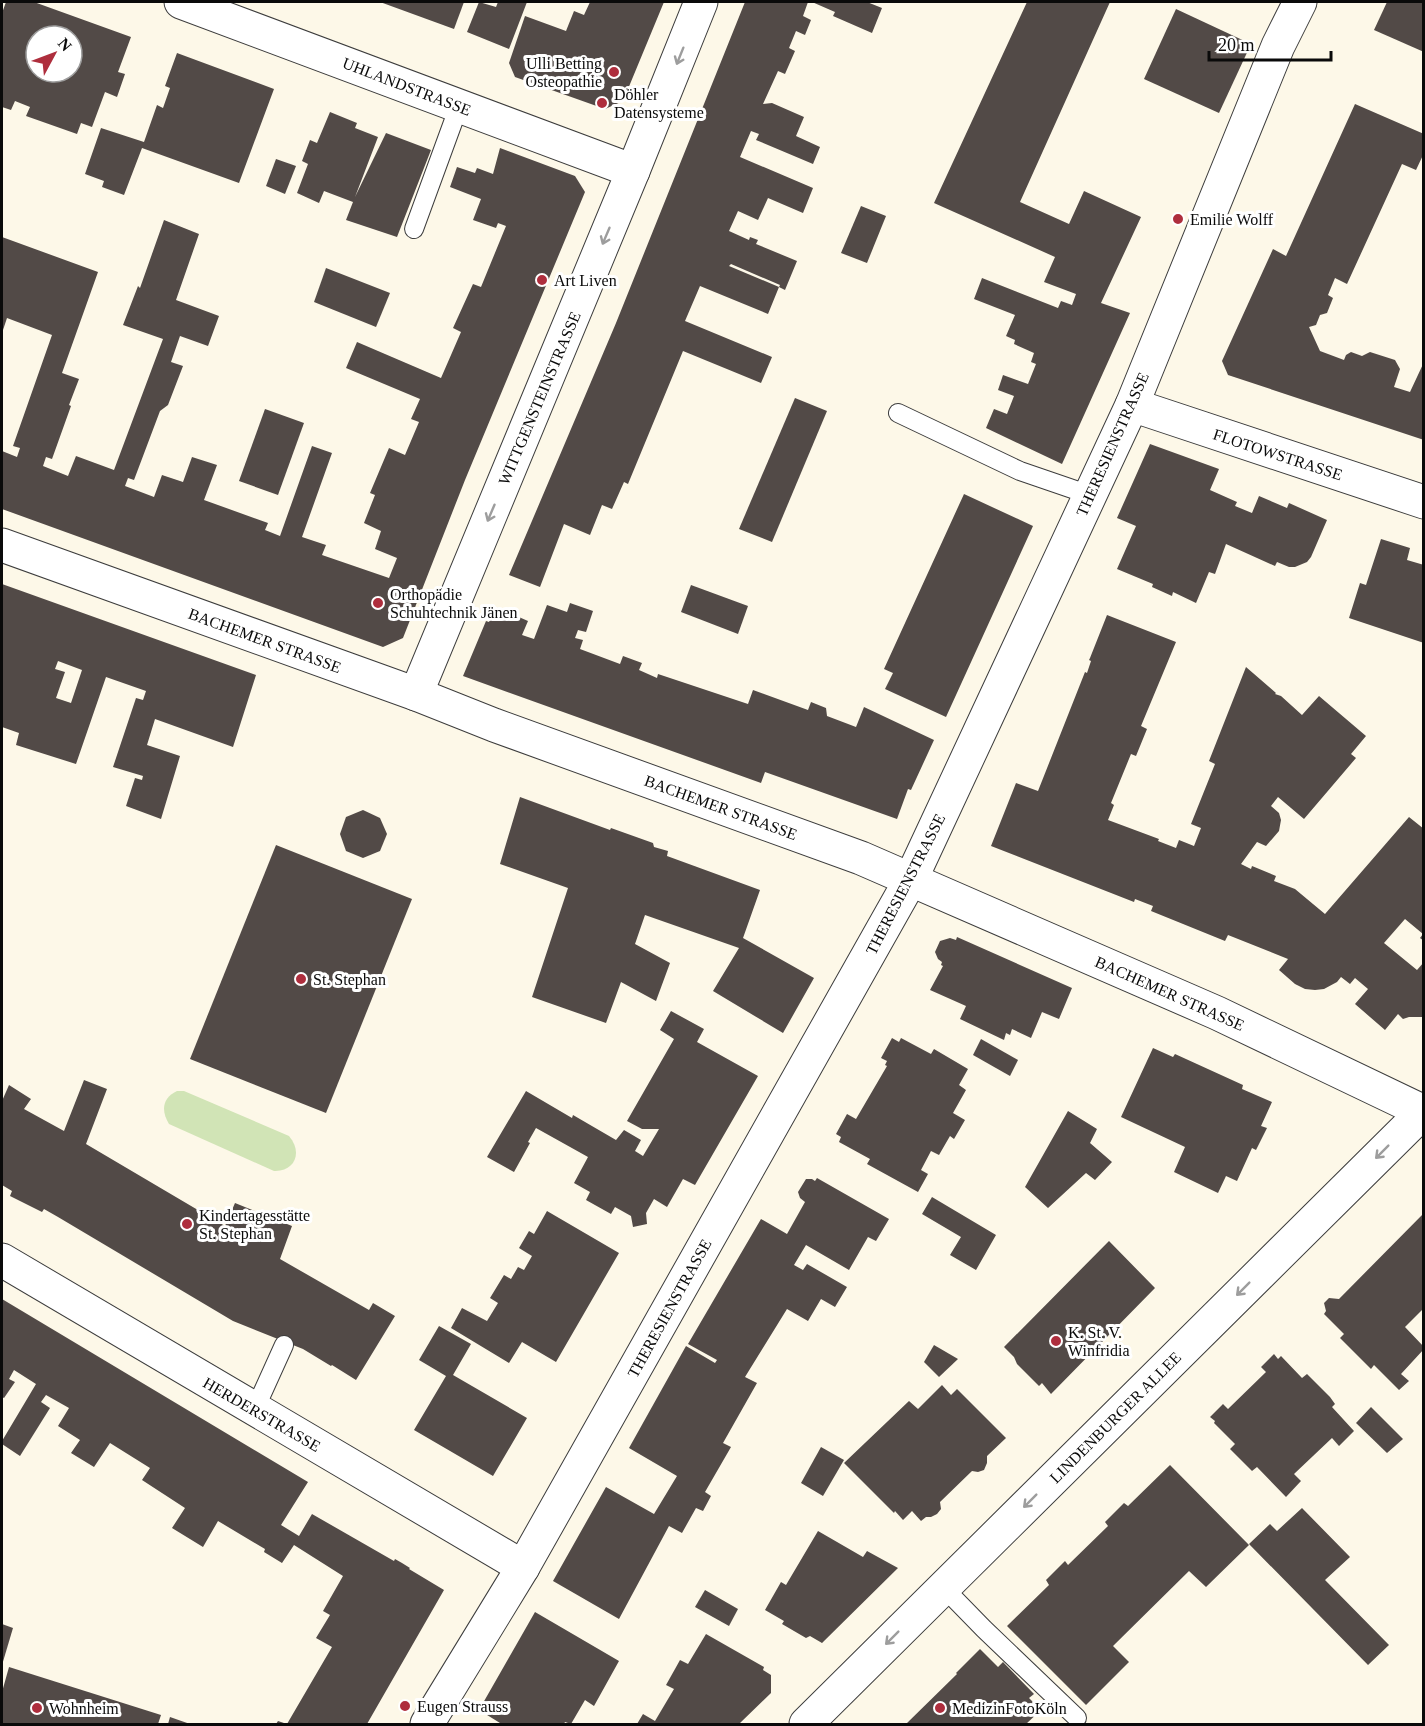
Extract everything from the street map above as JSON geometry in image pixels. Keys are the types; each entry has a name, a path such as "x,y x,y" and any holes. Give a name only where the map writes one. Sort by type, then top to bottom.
{"street":[{"name":"UHLANDSTRASSE","path":"182,2 633,171"},
{"name":"WITTGENSTEINSTRASSE","path":"416,694 701,2"},
{"name":"THERESIENSTRASSE","path":"427,1725 523,1566 911,879 1132,405 1278,46 1300,2"},
{"name":"FLOTOWSTRASSE","path":"1132,405 1424,502"},
{"name":"BACHEMER STRASSE","path":"2,545 861,858 1217,1013 1423,1111"},
{"name":"LINDENBURGER ALLEE","path":"806,1725 1423,1111"},
{"name":"HERDERSTRASSE","path":"2,1260 523,1566"}],"lane":[{"path":"414,229 459,106"},
{"path":"898,413 1020,471 1090,495"},
{"path":"255,1409 284,1345"},
{"path":"944,1587 984,1629 1077,1718"}],"green space":[{"path":"177,1091 184,1091 289,1136 296,1148 292,1165 274,1171 169,1124 164,1105 168,1097"}],"building":[{"path":"6,2 34,2 131,37 118,72 125,74 117,97 105,92 92,127 81,123 77,134 26,116 30,107 15,101 11,110 2,107 2,13"},
{"path":"380,2 464,2 454,29"},
{"path":"479,2 496,7 498,2 527,2 509,49 467,32"},
{"path":"590,2 664,2 623,101 605,109 515,77 509,63 525,16 566,31 574,11 584,15"},
{"path":"745,2 808,2 803,16 811,20 805,35 796,31 789,48 795,51 785,74 778,71 763,104 772,103 804,117 796,136 820,147 813,164 756,140 759,134 751,131 740,157 813,188 803,213 768,198 758,220 738,211 729,231 749,240 750,237 758,240 756,244 797,261 785,290 779,287 768,314 700,286 685,321 772,357 761,383 683,351 628,484 624,482 612,509 602,505 590,535 564,524 540,587 509,575 616,323","holes":["731,264 780,285 779,287 729,266"]},
{"path":"812,2 867,2 882,8 872,33 833,16 835,12"},
{"path":"1027,2 1110,2 1020,202 1069,224 1084,191 1141,217 1101,303 1130,313 1062,464 986,428 994,409 1007,414 1014,396 998,390 1003,375 1028,384 1036,364 1031,362 1034,353 1014,344 1015,340 1006,336 1015,315 974,299 982,278 1058,308 1061,301 1072,305 1076,294 1044,282 1055,257 934,203"},
{"path":"1387,2 1424,2 1424,52 1374,30"},
{"path":"1176,9 1251,44 1219,113 1144,79"},
{"path":"177,53 274,89 239,183 142,148 124,195 102,187 104,181 85,174 101,128 144,142 157,105 163,108 170,88 165,86"},
{"path":"1355,104 1424,134 1424,153 1416,170 1402,164 1347,284 1335,278 1328,295 1333,298 1327,313 1320,315 1316,325 1309,327 1320,351 1344,360 1351,352 1362,356 1370,352 1395,360 1400,369 1394,387 1410,392 1424,362 1424,440 1228,375 1222,361 1273,249 1286,256"},
{"path":"330,112 357,123 355,128 378,137 355,197 386,133 431,150 397,237 346,220 353,202 324,191 319,203 297,193 308,164 302,161 310,140 317,143"},
{"path":"500,148 575,176 585,192 465,480 403,638 383,647 2,509 2,451 17,457 20,448 13,446 52,335 7,318 2,333 2,237 98,272 62,373 79,379 52,459 46,457 43,466 68,476 76,456 114,470 163,339 123,325 138,286 140,288 164,220 199,234 176,300 219,316 208,346 180,336 171,362 183,366 168,405 160,411 134,480 128,478 125,486 154,497 162,475 183,482 192,457 217,465 204,500 268,523 265,530 280,536 312,446 332,453 302,537 326,545 322,555 389,578 397,558 375,549 381,531 364,523 375,495 370,493 389,448 405,455 419,422 411,419 420,399 346,368 357,342 441,378 461,332 453,328 473,284 481,287 506,226 498,223 496,228 473,220 481,199 450,187 457,167 475,173 477,168 493,174"},
{"path":"276,159 296,166 285,194 266,186"},
{"path":"861,206 886,216 867,263 841,253"},
{"path":"326,268 390,293 376,327 314,302"},
{"path":"795,398 827,411 772,542 739,529"},
{"path":"265,409 304,423 278,495 239,481"},
{"path":"1150,444 1219,469 1210,490 1237,502 1235,506 1252,513 1259,496 1287,508 1289,503 1327,520 1311,557 1307,562 1295,567 1277,562 1275,566 1226,544 1215,574 1209,572 1196,603 1173,592 1172,596 1152,587 1153,584 1117,569 1136,526 1117,518"},
{"path":"964,494 1033,526 946,717 885,689 893,673 884,669"},
{"path":"1381,539 1410,548 1407,560 1424,565 1424,643 1349,618 1360,583 1366,585"},
{"path":"2,584 256,675 233,747 155,719 147,745 180,756 161,819 126,806 135,778 142,780 143,776 113,767 136,698 143,700 146,691 106,677 76,764 16,745 19,733 2,727","holes":["58,661 82,670 71,703 56,698 65,672 55,669"]},
{"path":"691,585 748,606 738,634 681,612"},
{"path":"570,603 593,611 586,632 578,630 575,638 583,640 580,649 620,664 623,656 642,663 639,670 657,678 658,674 748,704 753,690 808,710 811,702 826,708 827,716 856,727 864,707 934,740 911,790 908,789 897,819 765,772 761,783 463,676 486,621 489,622 496,607 528,621 522,635 534,639 547,605 567,612"},
{"path":"1107,615 1176,642 1141,726 1147,729 1136,756 1131,754 1111,803 1114,805 1108,820 1159,839 1158,841 1176,848 1179,840 1194,846 1201,828 1191,824 1215,764 1209,761 1246,667 1302,715 1319,696 1366,736 1351,754 1356,758 1304,819 1278,797 1271,806 1279,813 1281,820 1279,831 1266,846 1257,842 1241,864 1276,876 1274,881 1295,889 1325,914 1409,817 1424,829 1424,941 1420,938 1423,934 1405,919 1384,943 1417,970 1424,962 1424,1017 1403,1019 1398,1014 1385,1030 1355,1004 1368,989 1355,978 1350,984 1341,977 1324,989 1305,989 1295,984 1279,970 1288,959 1228,935 1225,941 1151,911 1153,906 1135,899 1134,902 991,846 1016,783 1038,791 1085,672 1087,673 1091,661 1089,660"},
{"path":"520,797 653,843 654,847 668,851 667,856 760,890 743,938 814,978 783,1033 713,991 739,948 645,915 635,944 670,963 656,1001 621,982 606,1023 532,997 568,888 500,864"},
{"path":"363,810 380,818 387,834 380,851 363,858 346,851 340,834 346,817"},
{"name":"St. Stephan","path":"276,845 412,899 326,1113 190,1059"},
{"path":"957,937 1072,988 1059,1019 1042,1012 1031,1038 1012,1029 1010,1035 1006,1033 1004,1040 960,1019 966,1006 930,990 943,966 935,952 940,941 950,938 956,940"},
{"path":"671,1011 704,1029 697,1042 758,1076 695,1185 683,1179 667,1207 654,1199 646,1213 647,1224 633,1227 631,1216 615,1207 611,1214 586,1200 590,1192 574,1183 588,1157 536,1128 514,1172 487,1157 526,1091 616,1140 624,1130 641,1140 635,1151 643,1156 659,1129 642,1129 627,1121 674,1039 660,1030"},
{"path":"892,1038 899,1042 901,1038 931,1054 934,1049 968,1069 959,1085 966,1090 953,1113 965,1120 954,1139 950,1136 939,1155 931,1151 921,1170 928,1174 918,1192 867,1164 870,1159 839,1142 841,1137 836,1134 847,1114 856,1119 887,1066 885,1065 887,1061 881,1058"},
{"path":"981,1039 1018,1060 1010,1076 973,1055"},
{"path":"1153,1048 1173,1057 1175,1054 1243,1085 1242,1089 1272,1102 1261,1126 1267,1128 1256,1150 1252,1148 1237,1181 1226,1176 1218,1193 1174,1172 1185,1147 1121,1117"},
{"path":"84,1080 107,1089 86,1144 225,1226 235,1203 292,1226 280,1259 369,1310 373,1303 395,1316 356,1380 303,1349 233,1321 44,1209 42,1212 10,1196 12,1191 2,1185 2,1101 9,1085 31,1099 24,1109 64,1131"},
{"path":"1068,1111 1097,1129 1090,1143 1112,1162 1095,1180 1086,1173 1048,1208 1025,1187"},
{"path":"817,1178 889,1219 876,1241 868,1237 849,1270 806,1245 794,1265 803,1270 807,1264 847,1287 835,1307 821,1299 808,1321 787,1309 745,1377 757,1383 723,1443 731,1447 705,1492 711,1496 703,1511 696,1508 682,1533 669,1526 619,1619 553,1581 606,1487 654,1514 677,1476 629,1448 686,1346 715,1363 717,1360 688,1344 761,1219 787,1234 805,1202 800,1198 798,1192 806,1179 815,1181"},
{"path":"932,1197 996,1235 976,1270 950,1255 961,1237 922,1214"},
{"path":"547,1211 619,1253 556,1362 522,1342 509,1363 451,1328 462,1308 487,1321 498,1303 490,1298 504,1275 511,1279 518,1267 524,1270 532,1256 519,1248 529,1231 534,1234"},
{"path":"1424,1213 1424,1308 1405,1327 1424,1349 1401,1374 1409,1381 1399,1390 1374,1365 1371,1369 1340,1338 1344,1334 1324,1314 1326,1311 1324,1303 1329,1298 1339,1299"},
{"path":"1109,1241 1155,1288 1051,1394 1042,1383 1039,1386 1017,1364 1014,1357 1004,1347"},
{"path":"2,1299 308,1482 281,1525 299,1536 312,1514 394,1561 395,1559 402,1563 444,1590 367,1724 287,1724 332,1647 316,1638 330,1615 323,1611 343,1576 294,1545 282,1563 264,1552 265,1549 218,1521 203,1547 172,1528 185,1508 142,1480 150,1468 110,1443 94,1467 71,1453 80,1440 58,1426 69,1408 46,1395 41,1402 50,1408 20,1456 2,1444 36,1384 14,1370 9,1379 15,1382 4,1398 2,1397"},
{"path":"439,1326 471,1344 453,1375 527,1418 493,1476 414,1430 446,1376 419,1360"},
{"path":"934,1345 958,1359 939,1377 924,1362"},
{"path":"1274,1354 1278,1359 1281,1356 1302,1378 1307,1374 1330,1397 1335,1404 1332,1407 1354,1431 1339,1446 1332,1438 1294,1474 1301,1481 1286,1497 1257,1467 1252,1471 1230,1449 1235,1444 1210,1417 1223,1404 1228,1409 1266,1372 1261,1367"},
{"path":"942,1385 951,1395 957,1389 1006,1438 987,1456 984,1470 972,1471 940,1502 941,1509 937,1514 921,1521 912,1511 903,1520 844,1463 909,1401 918,1409"},
{"path":"1371,1407 1403,1439 1387,1453 1356,1423"},
{"path":"821,1447 844,1460 823,1496 801,1483"},
{"path":"1170,1465 1249,1545 1206,1587 1189,1571 1113,1646 1129,1662 1086,1705 1007,1626 1049,1585 1046,1580 1065,1561 1068,1565 1108,1526 1105,1522 1124,1503 1128,1506"},
{"path":"1302,1508 1350,1557 1325,1580 1389,1645 1368,1665 1249,1544 1270,1524 1277,1531"},
{"path":"818,1531 863,1557 867,1551 898,1568 822,1643 810,1636 806,1638 782,1624 784,1621 765,1610 781,1582 786,1585"},
{"path":"705,1590 738,1609 729,1626 695,1607"},
{"path":"535,1612 619,1661 594,1706 585,1700 571,1724 565,1722 564,1724 499,1724 479,1710"},
{"path":"2,1624 13,1628 2,1665"},
{"path":"706,1634 764,1667 763,1670 771,1675 771,1693 739,1724 637,1724 643,1714 655,1721 674,1689 666,1685 680,1660 688,1664"},
{"path":"980,1649 998,1667 1003,1662 1034,1694 1029,1698 1041,1710 1026,1724 906,1724 957,1674"},
{"name":"Wohnheim","path":"9,1667 161,1715 158,1724 2,1724 2,1692"},
{"path":"170,1717 190,1724 168,1724"}],"place":[{"name":"Ulli Betting Osteopathie","path":"614,72"},
{"name":"Döhler Datensysteme","path":"602,103"},
{"name":"Emilie Wolff","path":"1178,219"},
{"name":"Art Liven","path":"542,280"},
{"name":"Orthopädie Schuhtechnik Jänen","path":"378,603"},
{"name":"St. Stephan","path":"301,979"},
{"name":"Kindertagesstätte St. Stephan","path":"187,1224"},
{"name":"K. St. V. Winfridia","path":"1056,1341"},
{"name":"Eugen Strauss","path":"405,1706"},
{"name":"Wohnheim","path":"37,1708"},
{"name":"MedizinFotoKöln","path":"940,1708"}]}
